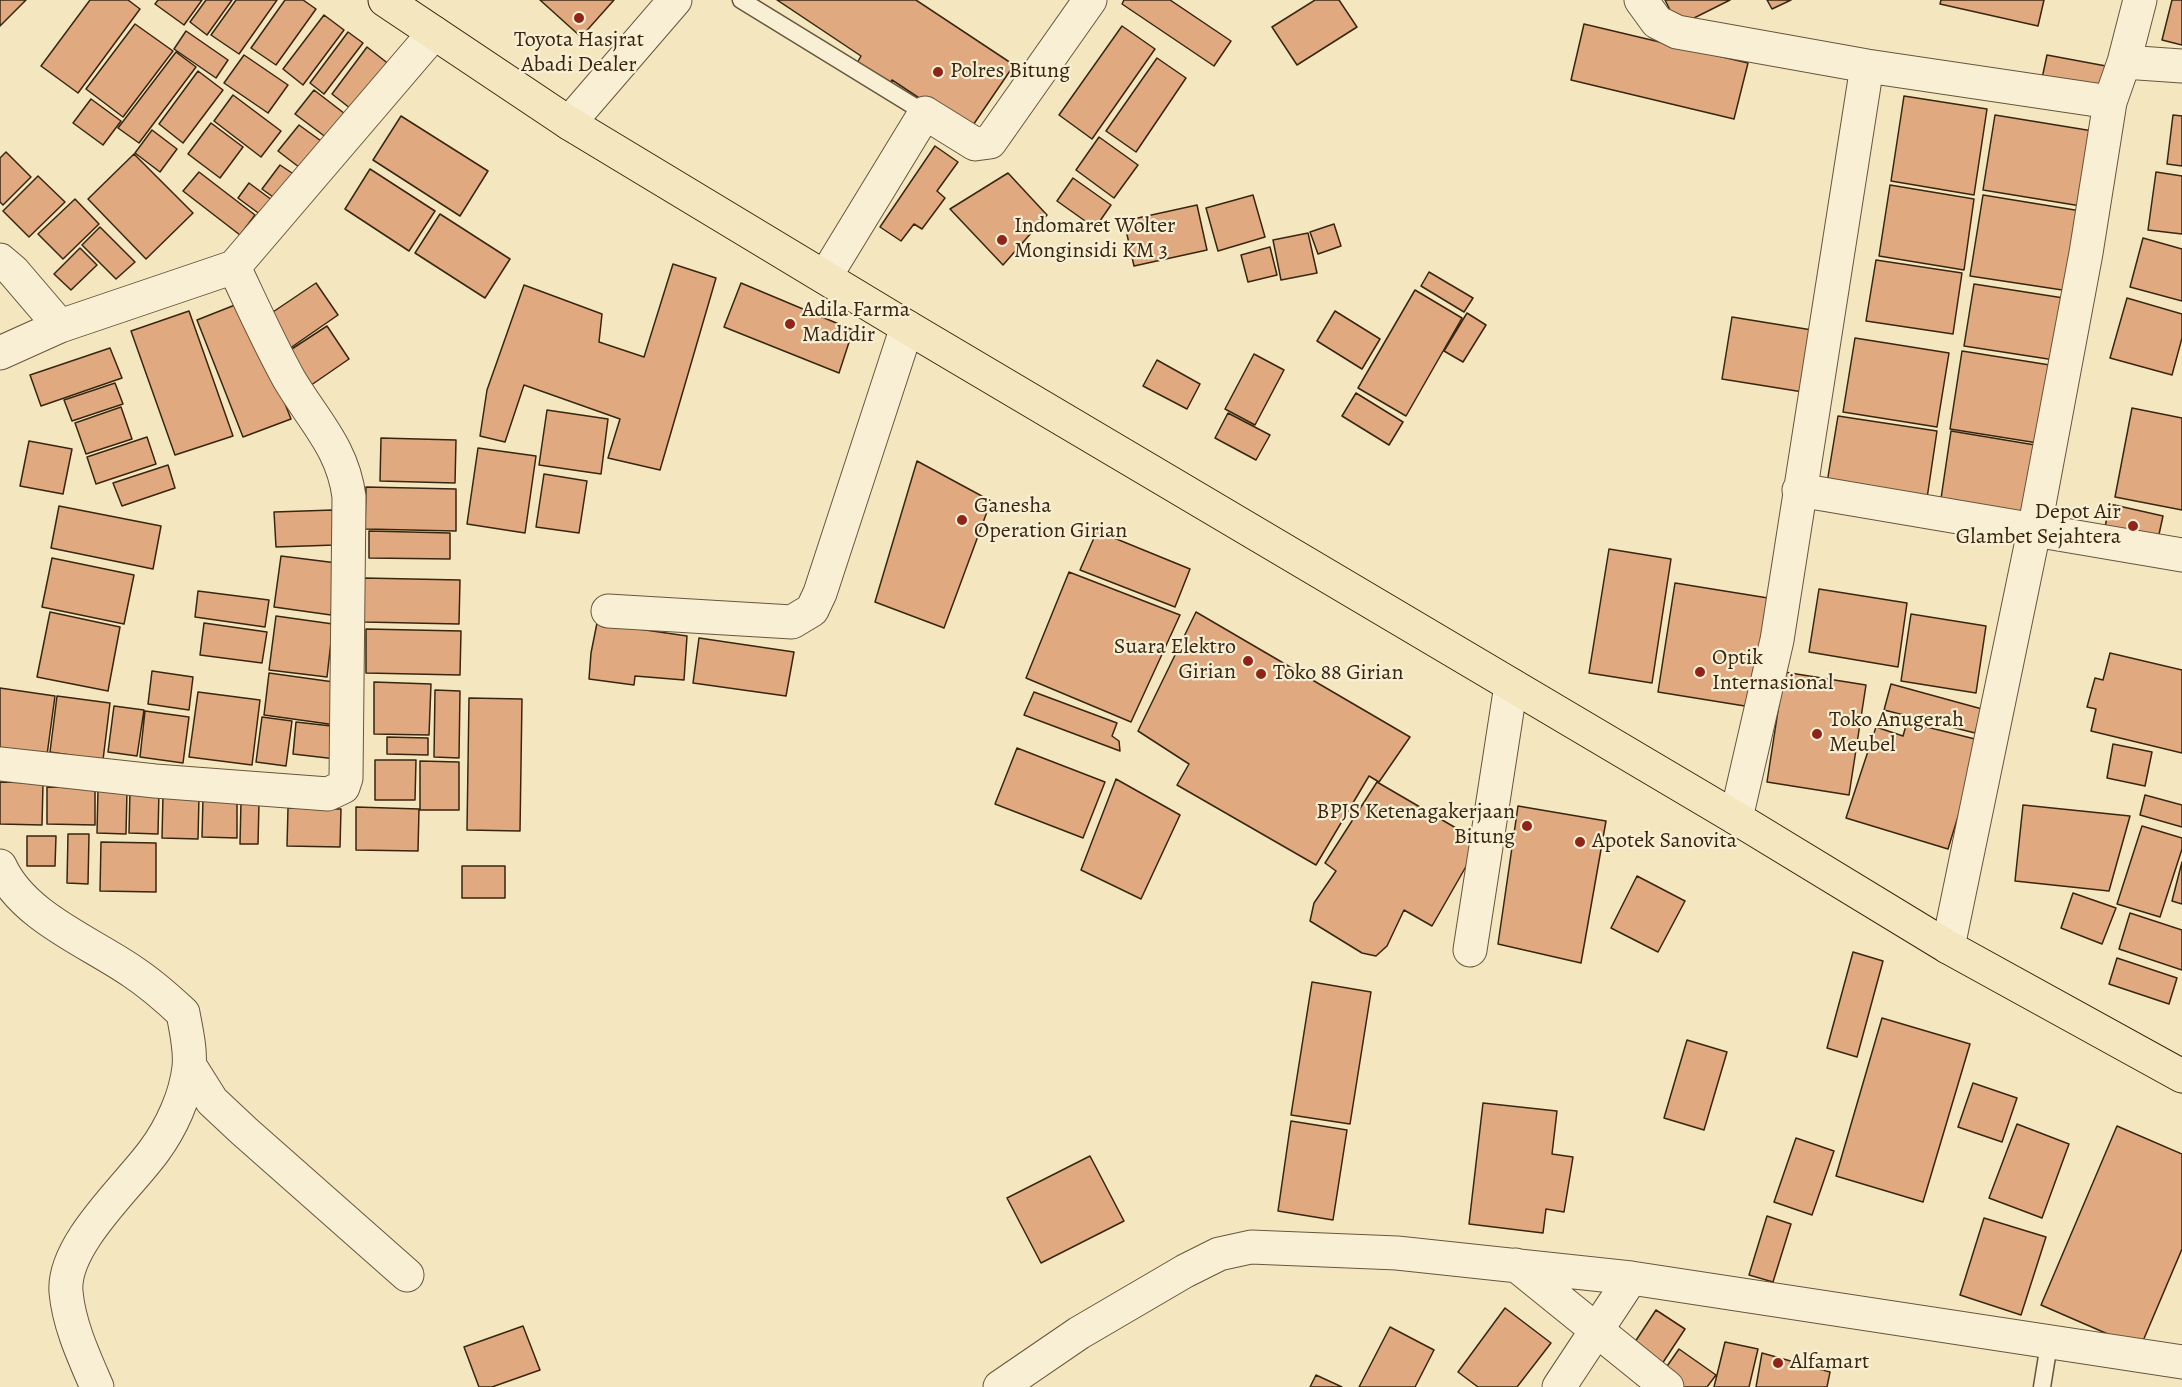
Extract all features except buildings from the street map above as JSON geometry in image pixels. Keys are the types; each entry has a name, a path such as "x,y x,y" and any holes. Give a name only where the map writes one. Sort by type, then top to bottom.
{"highway":[{"path":"385,0 569,123 907,327 1736,818 1948,947 2182,1076"}],"street":[{"path":"569,123 675,0"},
{"path":"825,277 925,113 975,144 990,142 1090,0"},
{"path":"1641,0 1657,22 1677,32 1867,66 2110,102"},
{"path":"1948,947 2034,531 2086,253 2110,102 2124,62 2140,0"},
{"path":"0,353 60,326 234,267 434,33"},
{"path":"2124,62 2182,66"},
{"path":"1736,818 1777,640 1867,66"},
{"path":"0,260 13,271 60,326"},
{"path":"0,764 155,781 328,794 343,787 346,778 349,497 346,472 335,449 290,380 234,267"},
{"path":"608,611 792,622 812,610 820,593 907,327"},
{"path":"1799,490 2182,555"},
{"path":"1470,951 1511,685"},
{"path":"0,866 4,875 32,907 87,946 131,970 183,1013 189,1066 176,1114 155,1150 93,1224 68,1272 66,1290 72,1322 97,1387"},
{"path":"189,1066 212,1101 407,1275"},
{"path":"1000,1387 1079,1333 1219,1254 1251,1247 1397,1253 1631,1278 2049,1344 2182,1362"},
{"path":"1516,1265 1597,1333 1667,1387"},
{"path":"1559,1387 1597,1333 1631,1278"}],"lane":[{"path":"741,0 925,113"},
{"path":"2042,1387 2049,1344"}],"place":[{"name":"Toyota Hasjrat Abadi Dealer","path":"579,18"},
{"name":"Polres Bitung","path":"938,72"},
{"name":"Indomaret Wolter Monginsidi KM 3","path":"1002,240"},
{"name":"Adila Farma Madidir","path":"790,324"},
{"name":"Ganesha Operation Girian","path":"962,520"},
{"name":"Depot Air Glambet Sejahtera","path":"2133,526"},
{"name":"Suara Elektro Girian","path":"1248,661"},
{"name":"Optik Internasional","path":"1700,672"},
{"name":"Toko 88 Girian","path":"1261,674"},
{"name":"Toko Anugerah Meubel","path":"1817,734"},
{"name":"BPJS Ketenagakerjaan Bitung","path":"1527,826"},
{"name":"Apotek Sanovita","path":"1580,842"},
{"name":"Alfamart","path":"1778,1363"}]}
